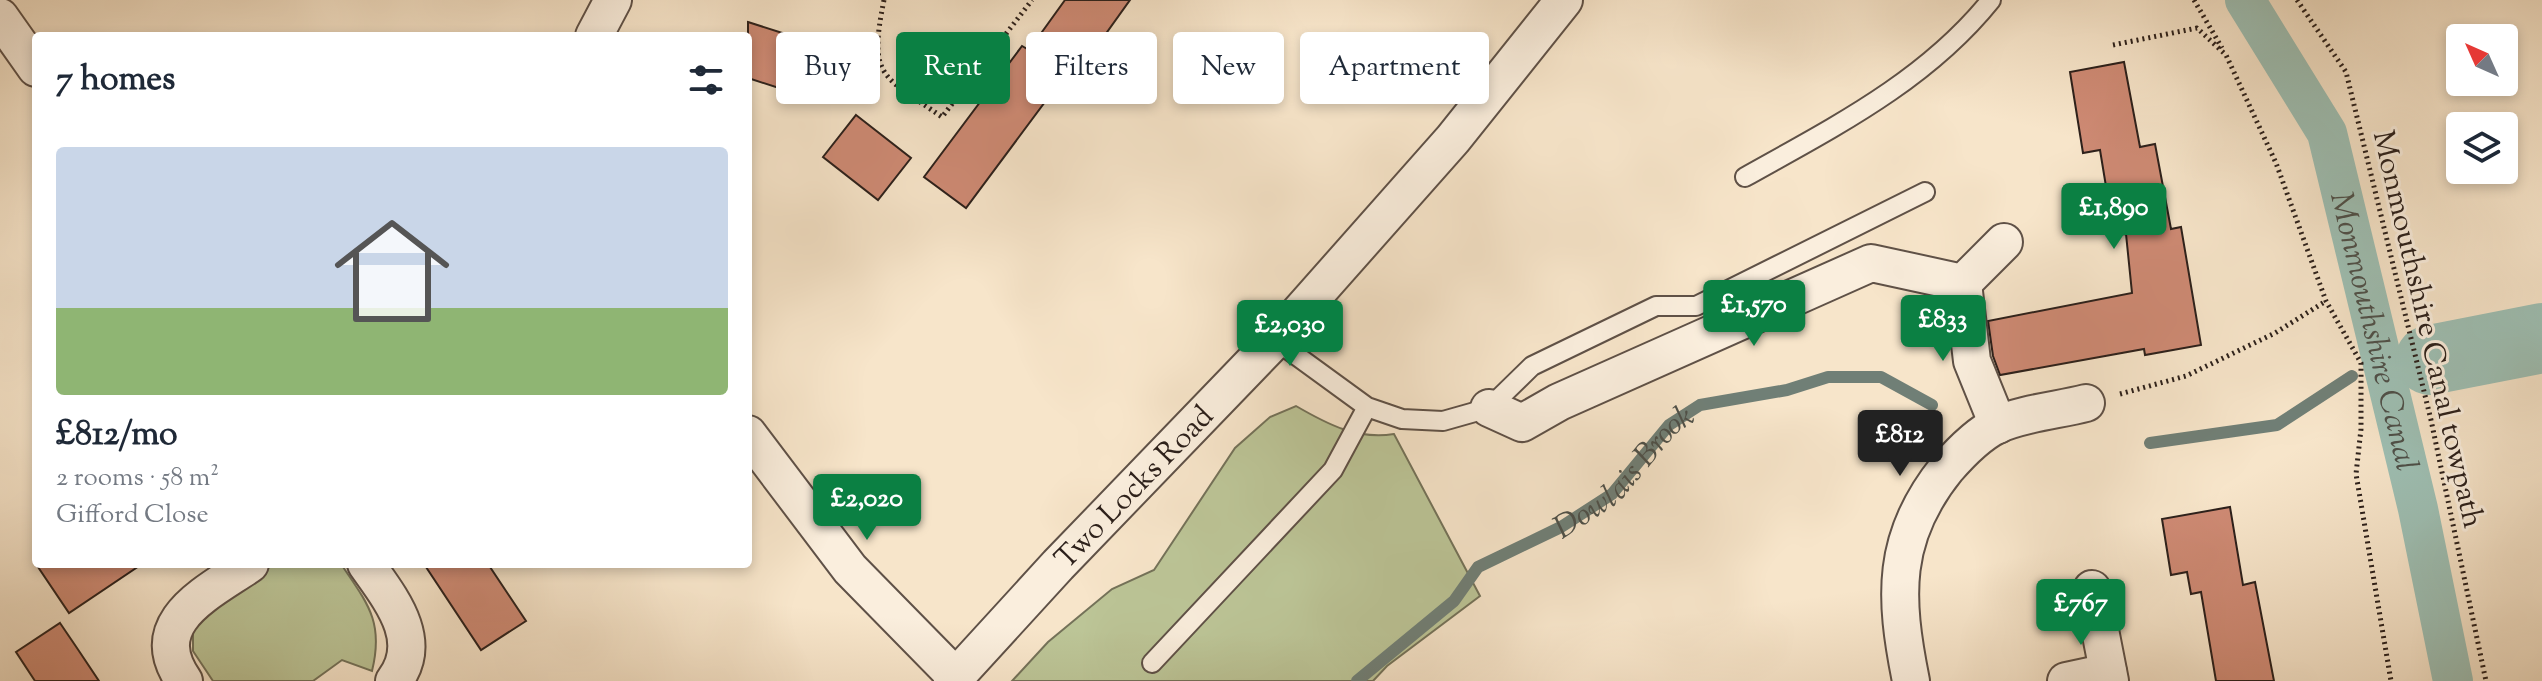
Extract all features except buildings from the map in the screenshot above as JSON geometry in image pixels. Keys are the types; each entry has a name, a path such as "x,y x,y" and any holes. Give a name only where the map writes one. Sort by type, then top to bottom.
{"street":[{"path":"596,32 613,0"},
{"name":"Two Locks Road","path":"954,679 1079,543 1275,340 1453,139 1564,0"},
{"path":"0,17 32,62"},
{"path":"1963,283 2004,242"},
{"path":"1489,408 1522,423 1559,402 1871,263 1963,283"},
{"path":"1963,283 1972,361 1998,425"},
{"path":"1911,681 1901,605 1903,547 1922,499 1959,454 1998,425 2086,403"},
{"path":"752,439 850,569 954,679"},
{"path":"184,681 174,666 169,642 180,614 244,568"},
{"path":"369,568 403,617 405,646 397,677"},
{"path":"2066,681 2109,677 2092,589"}],"lane":[{"path":"1745,177 1873,105 1921,70 1991,0"},
{"path":"1275,340 1367,407 1402,419 1443,421 1489,408 1532,366 1656,306 1696,306 1925,192"},
{"path":"1152,663 1333,470 1367,407"}],"path":[{"path":"884,0 876,60 886,78 942,117 1032,0"},
{"path":"2194,0 2226,55 2276,163 2326,301 2361,363 2361,429 2356,474 2391,681"},
{"name":"Monmouthshire Canal towpath","path":"2297,0 2346,72 2431,420 2486,681"},
{"path":"2113,45 2197,28 2226,55"},
{"path":"2086,403 2186,376 2275,333 2326,301"}],"green space":[{"path":"1296,406 1355,433 1394,434 1480,596 1387,666 1373,681 1012,681 1048,642 1112,589 1154,570 1235,448 1270,417"},
{"path":"265,568 344,568 366,603 375,626 372,671 342,660 313,681 213,681 193,651 193,625 207,610"}],"waterway":[{"name":"Monmouthshire Canal","path":"2245,0 2327,133 2418,509 2453,681"},
{"name":"Dowlais Brook","path":"2430,360 2542,338"},
{"name":"Dowlais Brook","path":"2150,443 2277,425 2352,376"},
{"name":"Dowlais Brook","path":"1357,681 1454,601 1478,567 1561,527 1612,494 1669,425 1700,405 1787,390 1828,377 1881,377 1932,405"}]}
